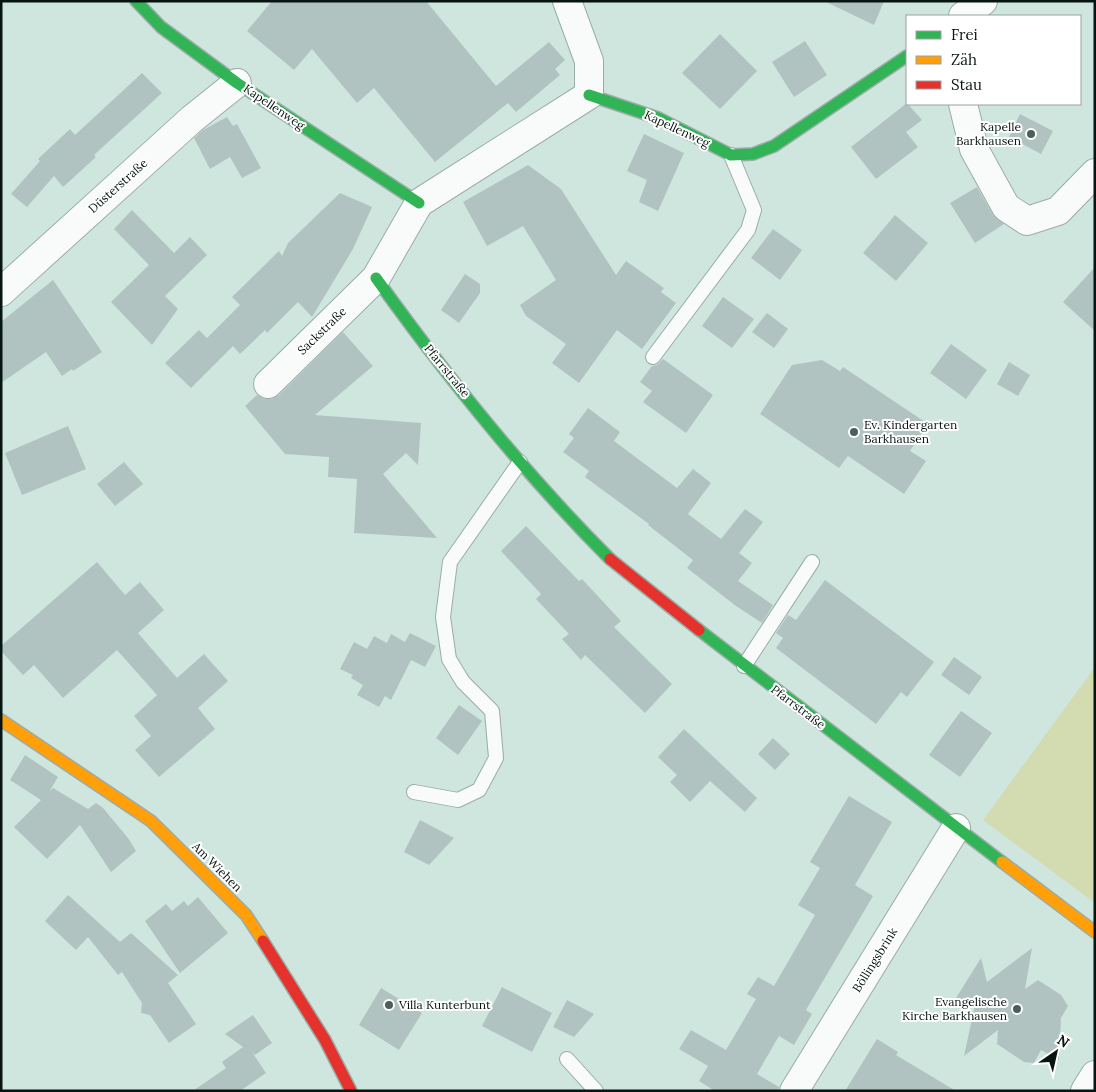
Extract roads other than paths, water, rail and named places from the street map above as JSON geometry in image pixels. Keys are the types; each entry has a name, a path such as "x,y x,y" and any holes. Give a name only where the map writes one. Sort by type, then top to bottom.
{"street":[{"name":"Kapellenweg","path":"136,1 161,27 237,83 419,203"},
{"path":"376,278 419,203 589,95 589,61 567,1"},
{"path":"963,15 983,1"},
{"path":"731,155 753,154 774,146 906,57"},
{"name":"Düsterstraße","path":"4,285 192,119 237,83"},
{"name":"Kapellenweg","path":"589,95 658,118 731,155"},
{"path":"963,105 974,149 1006,207 1027,221 1058,211 1095,173"},
{"name":"Sackstraße","path":"268,384 376,278"},
{"name":"Pfarrstraße","path":"376,278 414,331 520,462 568,517 611,560 744,666 1095,932"},
{"name":"Am Wiehen","path":"1,720 151,821 246,915 325,1040 351,1091"},
{"name":"Böllingsbrink","path":"794,1091 956,828"},
{"path":"1085,1091 1095,1075"}],"lane":[{"path":"653,357 748,230 754,210 731,155"},
{"path":"414,792 458,800 479,790 496,758 492,711 463,682 449,659 443,617 450,562 520,462"},
{"path":"744,666 812,562"},
{"path":"567,1060 596,1091"}],"place":[{"name":"Kapelle Barkhausen","path":"1031,134"},
{"name":"Ev. Kindergarten Barkhausen","path":"854,432"},
{"name":"Villa Kunterbunt","path":"389,1005"},
{"name":"Evangelische Kirche Barkhausen","path":"1017,1009"}]}
